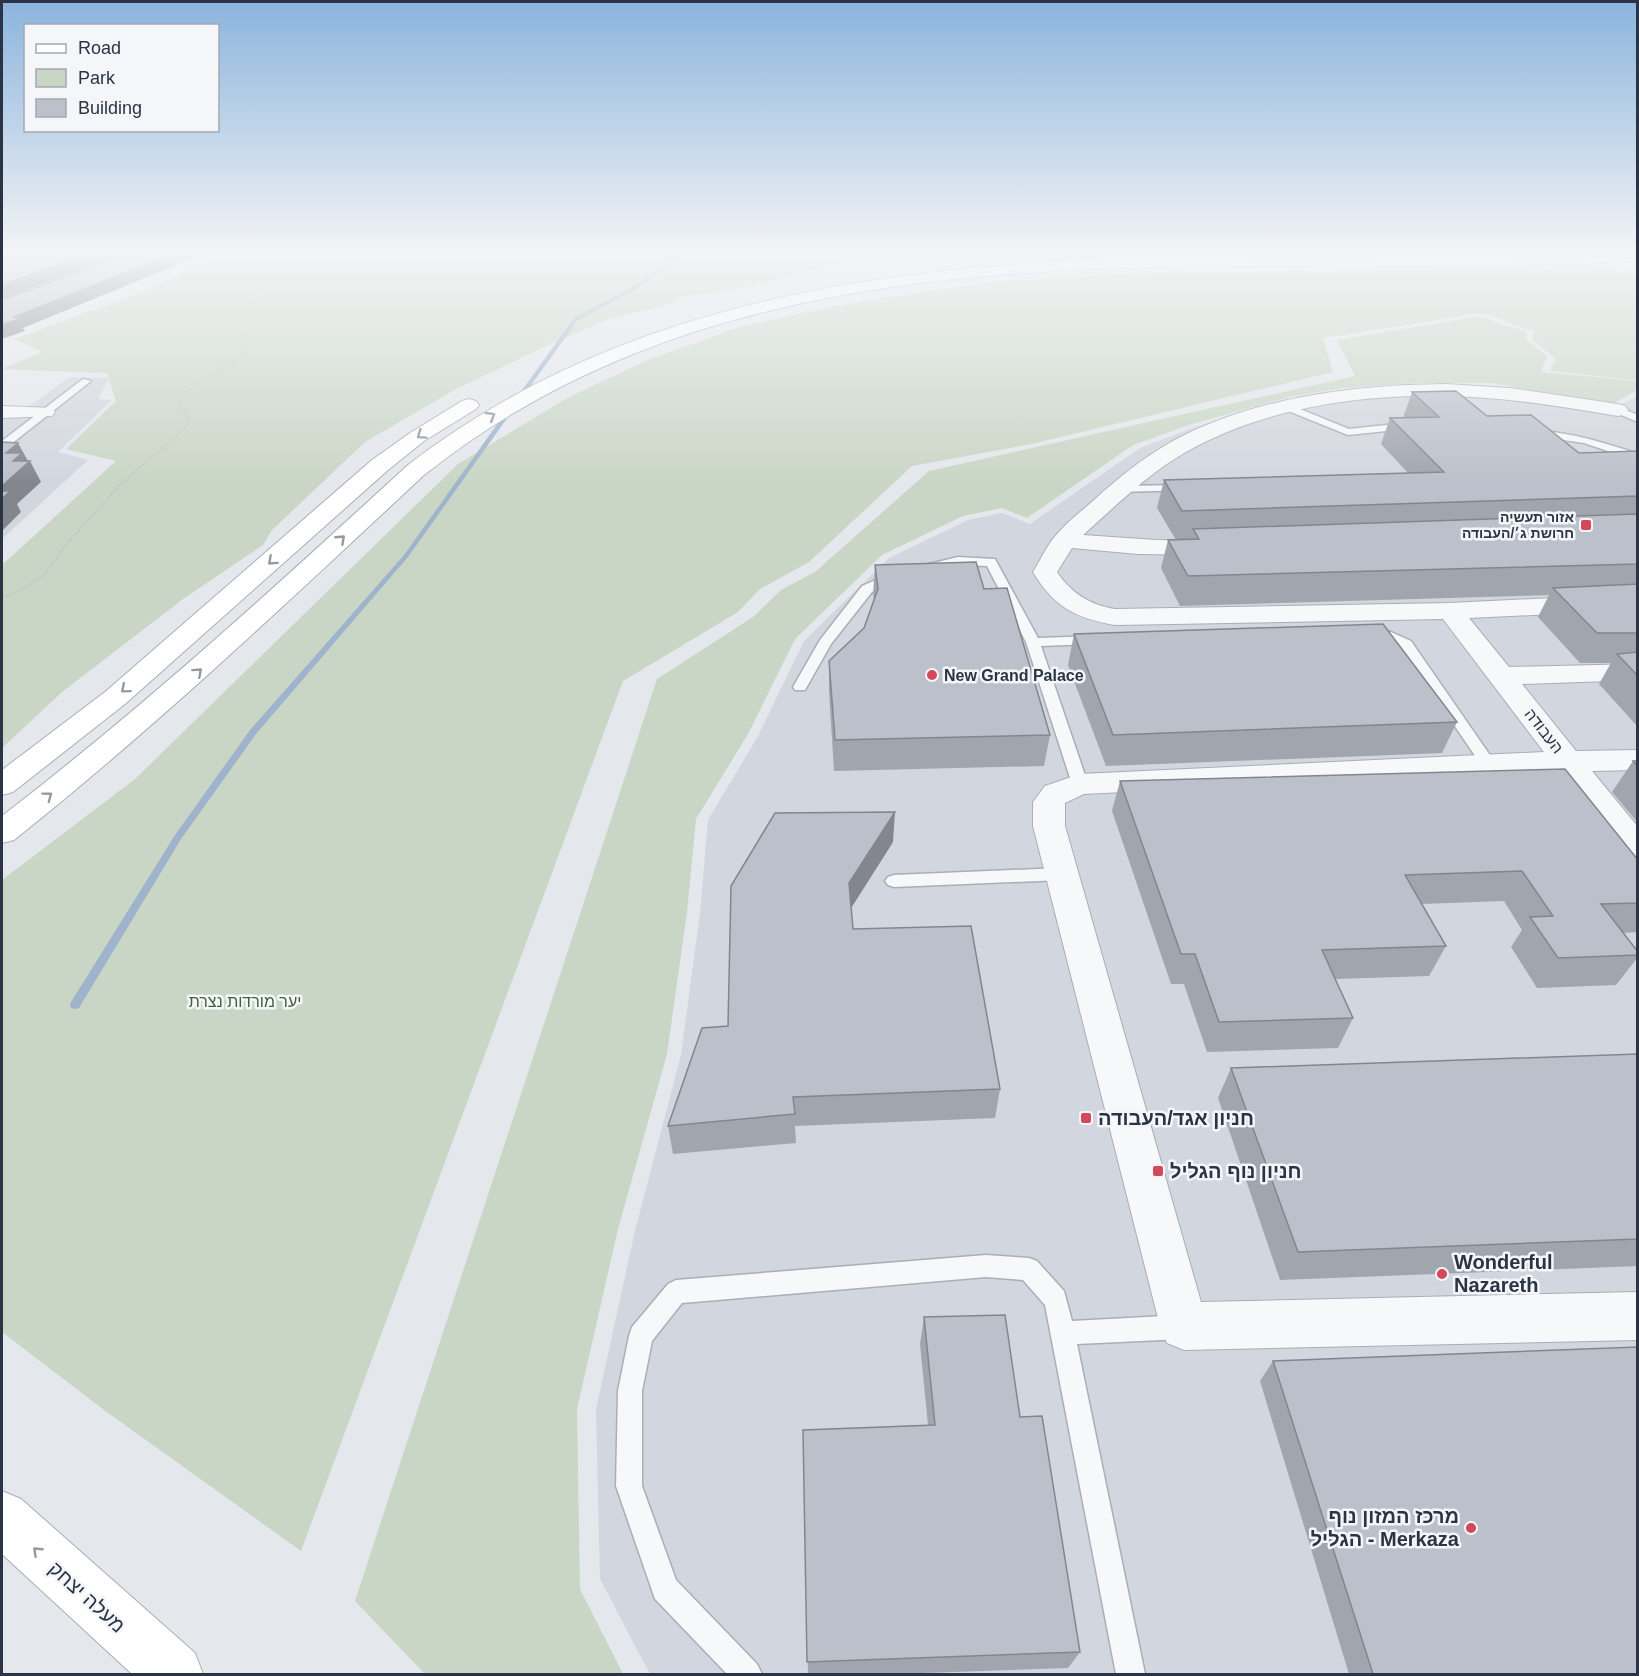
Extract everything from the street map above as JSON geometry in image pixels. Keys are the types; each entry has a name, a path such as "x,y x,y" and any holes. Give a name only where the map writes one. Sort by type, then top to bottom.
{"main road":[{"path":"518,379 614,338 644,328"},
{"path":"2,832 135,727 409,475 441,449 473,427 544,386 652,340 688,328"},
{"path":"2,785 154,665 380,465 417,437 483,397"},
{"name":"מעלה יצחק","path":"2,1518 174,1674"}],"street":[{"path":"1618,410 1526,395 1444,390 1340,398 1236,422 1192,440 1156,462 1120,489 1065,540 1045,573 1054,588 1070,603 1093,615 1115,617 1450,610 1638,602"},
{"path":"2,412 45,412"},
{"path":"1065,540 1147,548 1228,547"},
{"name":"העבודה","path":"1450,610 1638,851"},
{"path":"1501,676 1638,672"},
{"path":"1638,760 1568,761 1080,784 1056,793 1049,802 1049,826 1184,1326 1638,1316"}],"lane":[{"path":"2,446 86,381"},
{"path":"1290,408 1348,432 1396,427"},
{"path":"1618,410 1638,419"},
{"path":"1531,433 1562,434 1586,439 1638,458"},
{"path":"1120,489 1191,488"},
{"path":"800,687 825,643 867,589 913,571 958,561 991,562 1033,642 1080,784"},
{"path":"1357,632 1386,635 1406,644 1489,765"},
{"path":"1033,642 1105,640"},
{"path":"894,881 1062,874"},
{"path":"747,1674 665,1589 629,1486 630,1391 641,1336 676,1292 986,1266 1029,1269 1056,1299 1131,1674"},
{"path":"1064,1333 1184,1326"}],"path":[{"path":"2,598 25,588 45,574 64,546 121,484 186,426 190,417 180,406 180,398 194,385 242,357 247,346 243,328"}],"shaded area":[{"path":"70,377 109,378 98,399 112,400 58,452 88,460 2,539 2,416 15,416"},
{"path":"1420,386 1492,386 1617,407 1637,396 1637,1674 650,1674 600,1579 596,1409 635,1231 681,1055 700,913 708,820 758,736 804,641 889,558 968,520 1002,513 1030,524 1140,448 1198,426 1294,400"}],"green space":[{"path":"44,328 588,328 456,389 365,442 272,530 263,545 183,599 62,692 2,748 2,565 116,461 66,449 116,401 107,373 2,369 42,352 15,339"},
{"name":"יער מורדות נצרת","path":"736,328 1385,328 1323,338 1333,372 1031,444 912,466 809,562 760,589 738,612 623,681 301,1551 104,1410 2,1332 2,880 135,779 458,464 569,397 650,359"},
{"path":"1408,328 1515,328 1527,331 1526,340 1547,356 1541,372 1637,381 1637,390 1612,404 1491,383 1417,383 1343,388 1289,397 1192,424 1133,445 1027,518 1002,508 963,516 882,555 795,639 748,734 696,819 687,912 667,1054 618,1229 577,1409 580,1589 623,1674 425,1674 355,1601 657,679 753,617 781,590 815,572 929,471 1355,376 1337,340"},
{"name":"יער מורדות נצרת","path":"1524,328 1637,328 1637,380 1550,371 1556,359 1532,340 1534,331"}],"building":[{"path":"1456,391 1487,416 1531,415 1579,453 1638,451 1638,496 1182,511 1164,480 1444,472 1390,418 1439,417 1412,392"},
{"path":"2,442 18,443 6,453 22,453 13,461 30,461 2,486"},
{"path":"2,491 10,491 2,499"},
{"path":"1638,514 1638,564 1188,576 1168,540 1199,539 1193,529"},
{"name":"New Grand Palace","path":"976,562 984,589 1007,588 1050,735 835,740 829,661 864,628 878,589 875,565"},
{"path":"1638,584 1638,633 1597,633 1553,588"},
{"path":"1383,624 1457,722 1113,735 1074,634"},
{"path":"1638,652 1638,676 1617,654"},
{"path":"1565,769 1638,860 1638,903 1601,904 1638,955 1558,958 1530,917 1553,916 1522,871 1405,875 1446,946 1322,950 1353,1018 1219,1022 1195,954 1181,954 1120,781"},
{"path":"895,812 849,883 853,929 971,926 1000,1089 793,1097 795,1114 668,1126 702,1028 728,1026 731,886 775,813"},
{"path":"1638,1054 1638,1239 1298,1252 1231,1068"},
{"path":"1005,1315 1020,1417 1042,1416 1080,1652 807,1662 803,1430 935,1425 924,1317"},
{"name":"מרכז המזון נוף הגליל - Merkaza","path":"1638,1347 1638,1674 1373,1674 1273,1361"}],"waterway":[{"path":"517,401 569,328"},
{"path":"75,1005 178,837 253,732 406,556 505,417"}],"place":[{"name":"אזור תעשיה חרושת ג׳/העבודה","path":"1586,525"},
{"name":"New Grand Palace","path":"932,675"},
{"name":"חניון אגד/העבודה","path":"1086,1118"},
{"name":"חניון נוף הגליל","path":"1158,1171"},
{"name":"Wonderful Nazareth","path":"1442,1274"},
{"name":"מרכז המזון נוף הגליל - Merkaza","path":"1471,1528"}]}
